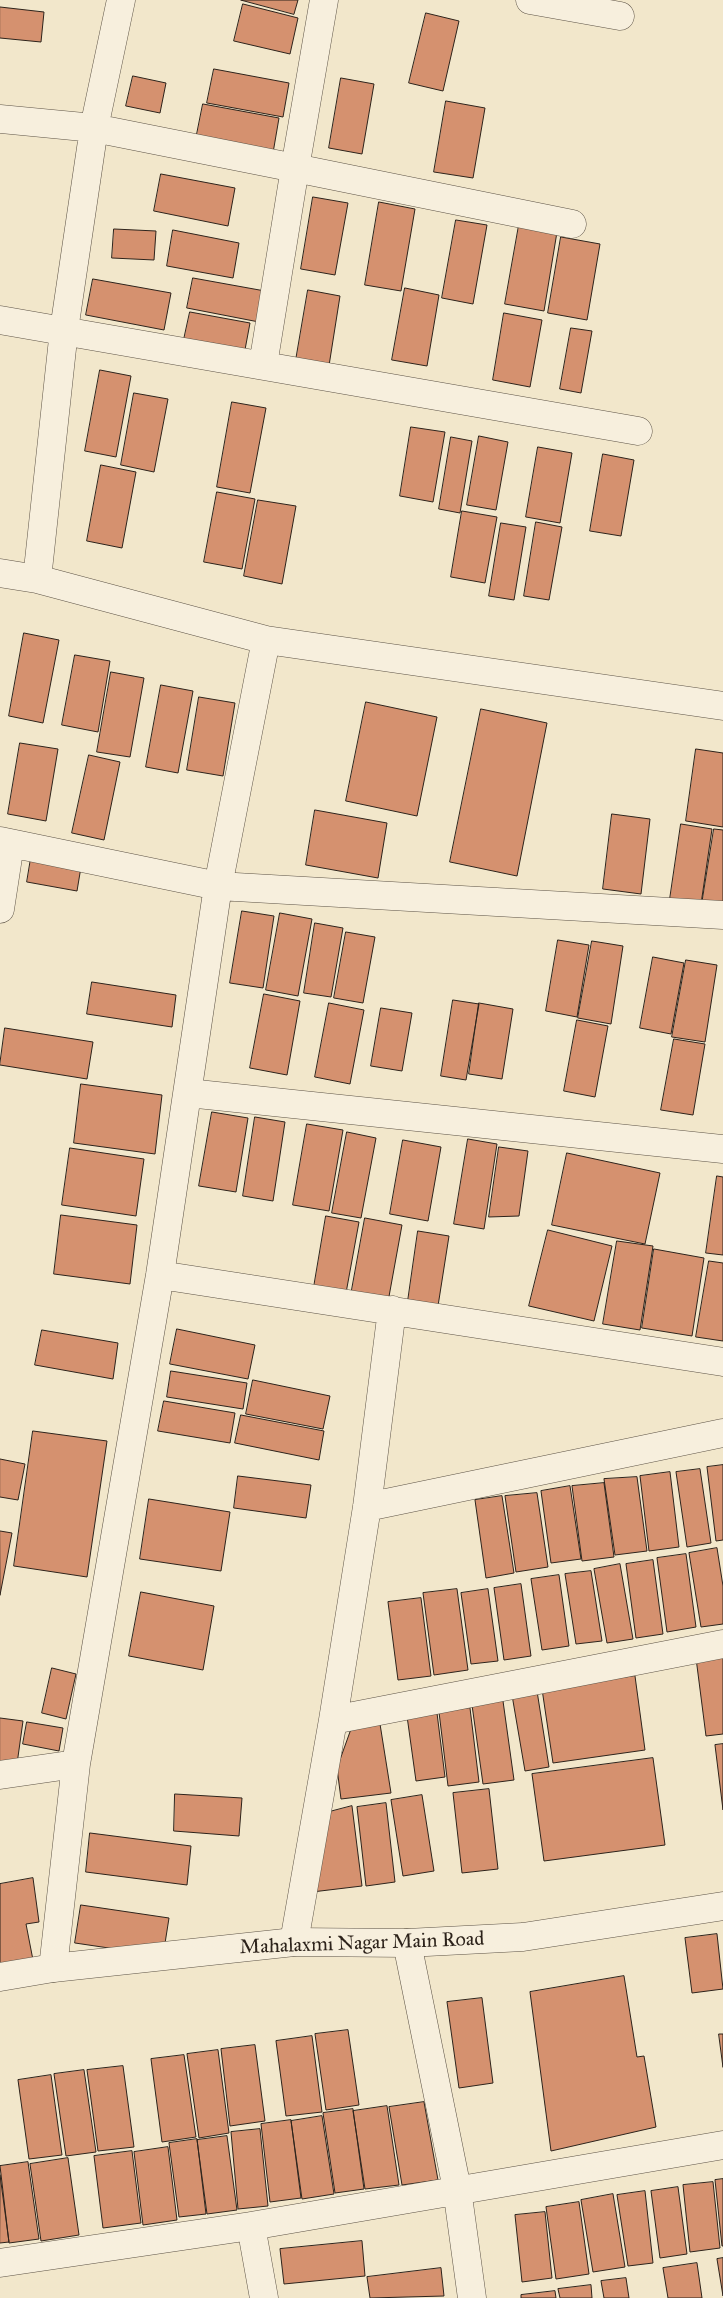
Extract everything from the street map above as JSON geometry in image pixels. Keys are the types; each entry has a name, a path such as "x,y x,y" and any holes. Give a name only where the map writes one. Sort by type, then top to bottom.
{"street":[{"path":"36,579 64,330 94,128 121,0"},
{"path":"263,365 324,0"},
{"path":"530,0 620,16"},
{"path":"0,119 94,128 572,224"},
{"path":"0,320 638,431"},
{"path":"0,573 36,579 266,640 723,706"},
{"path":"53,1968 76,1764 160,1275 218,886 266,640"},
{"path":"0,909 5,842 218,886 723,915"},
{"path":"188,1093 723,1149"},
{"path":"160,1275 723,1362"},
{"path":"294,1942 333,1720 367,1508 392,1310"},
{"path":"367,1508 723,1433"},
{"path":"333,1720 723,1644"},
{"path":"0,1774 76,1764"},
{"name":"Mahalaxmi Nagar Main Road","path":"0,1977 53,1968 294,1942 407,1943 523,1937 723,1906"},
{"path":"407,1943 457,2189 472,2298"},
{"path":"0,2263 251,2226 457,2189 723,2145"},
{"path":"251,2226 264,2298"}],"building":[{"path":"241,0 298,0 294,14"},
{"path":"243,4 298,18 290,54 234,41"},
{"path":"0,7 44,12 41,42 0,38"},
{"path":"426,13 459,21 443,91 409,83"},
{"path":"214,69 289,83 283,117 207,103"},
{"path":"133,76 166,83 160,113 126,106"},
{"path":"341,78 374,84 362,154 329,148"},
{"path":"446,101 485,108 473,178 434,172"},
{"path":"203,104 279,118 273,153 196,139"},
{"path":"161,174 235,188 228,226 154,211"},
{"path":"313,197 348,203 335,275 301,269"},
{"path":"379,202 415,209 401,291 365,285"},
{"path":"456,220 487,225 473,304 442,298"},
{"path":"519,225 557,232 544,311 505,304"},
{"path":"114,229 156,231 154,260 112,258"},
{"path":"173,230 239,243 233,278 167,266"},
{"path":"561,237 600,244 587,320 548,313"},
{"path":"193,278 265,291 259,322 187,308"},
{"path":"93,279 171,293 164,330 86,315"},
{"path":"405,288 439,295 427,366 392,360"},
{"path":"308,290 340,296 328,372 295,366"},
{"path":"190,312 250,323 244,355 183,344"},
{"path":"504,313 542,320 530,387 493,380"},
{"path":"571,328 592,331 581,393 560,389"},
{"path":"100,370 131,376 116,457 85,451"},
{"path":"134,393 168,399 154,472 121,465"},
{"path":"232,402 266,408 250,493 217,487"},
{"path":"411,427 445,432 433,502 400,496"},
{"path":"479,436 508,442 496,510 467,505"},
{"path":"451,437 472,441 460,513 439,509"},
{"path":"538,447 572,453 560,523 526,517"},
{"path":"603,454 634,460 621,536 590,531"},
{"path":"101,465 136,472 122,548 87,541"},
{"path":"217,492 255,499 242,569 204,562"},
{"path":"258,500 296,506 282,584 244,576"},
{"path":"462,511 497,517 485,583 451,577"},
{"path":"536,522 562,527 549,600 524,596"},
{"path":"501,523 526,527 514,600 489,596"},
{"path":"24,633 59,640 43,723 9,716"},
{"path":"75,655 110,661 98,732 62,725"},
{"path":"111,672 144,678 130,757 97,752"},
{"path":"161,685 193,691 178,773 146,767"},
{"path":"199,697 235,703 223,776 187,770"},
{"path":"366,702 437,717 417,816 346,801"},
{"path":"481,709 547,723 517,876 450,862"},
{"path":"20,743 58,749 46,821 8,814"},
{"path":"696,749 723,753 723,827 686,821"},
{"path":"89,755 120,762 104,840 72,833"},
{"path":"315,810 387,823 378,878 306,865"},
{"path":"612,814 650,819 641,894 603,889"},
{"path":"681,824 712,829 701,904 670,899"},
{"path":"714,829 723,830 723,907 702,904"},
{"path":"31,858 81,867 77,891 27,882"},
{"path":"242,911 274,916 263,988 230,983"},
{"path":"280,913 312,919 298,996 266,990"},
{"path":"315,923 343,928 331,997 304,993"},
{"path":"346,932 375,937 363,1003 334,998"},
{"path":"558,940 589,945 577,1017 546,1011"},
{"path":"592,941 623,946 611,1024 578,1018"},
{"path":"653,957 684,963 671,1034 640,1028"},
{"path":"686,960 717,965 705,1042 672,1037"},
{"path":"92,982 176,995 172,1027 87,1014"},
{"path":"264,994 300,1001 287,1075 250,1068"},
{"path":"453,1000 479,1004 466,1080 441,1076"},
{"path":"329,1003 364,1010 350,1084 315,1077"},
{"path":"479,1003 513,1009 502,1079 469,1074"},
{"path":"381,1008 412,1013 402,1071 371,1066"},
{"path":"577,1020 608,1026 595,1097 564,1091"},
{"path":"5,1028 93,1042 87,1079 0,1065"},
{"path":"674,1039 705,1044 693,1115 661,1110"},
{"path":"81,1084 162,1095 155,1154 74,1143"},
{"path":"212,1112 248,1118 236,1192 199,1186"},
{"path":"255,1117 285,1122 273,1201 243,1196"},
{"path":"307,1124 343,1130 329,1211 293,1205"},
{"path":"347,1132 376,1138 361,1218 332,1213"},
{"path":"468,1139 497,1144 484,1229 454,1224"},
{"path":"403,1140 441,1147 428,1221 390,1214"},
{"path":"499,1147 528,1151 519,1216 489,1217"},
{"path":"70,1148 144,1159 136,1216 62,1205"},
{"path":"567,1153 660,1173 645,1244 552,1225"},
{"path":"717,1176 723,1177 723,1255 706,1253"},
{"path":"61,1215 137,1225 130,1284 54,1274"},
{"path":"326,1216 359,1222 346,1293 314,1287"},
{"path":"365,1218 402,1225 388,1302 351,1295"},
{"path":"548,1230 612,1246 594,1321 529,1306"},
{"path":"418,1231 449,1236 438,1306 408,1301"},
{"path":"617,1241 653,1246 640,1330 603,1324"},
{"path":"654,1249 704,1258 692,1336 642,1328"},
{"path":"709,1261 723,1263 723,1341 696,1337"},
{"path":"177,1329 255,1345 248,1379 170,1364"},
{"path":"42,1330 118,1343 113,1379 35,1365"},
{"path":"171,1371 247,1383 243,1409 167,1397"},
{"path":"253,1380 330,1396 323,1429 246,1414"},
{"path":"164,1401 235,1413 230,1443 158,1431"},
{"path":"241,1415 324,1431 319,1460 235,1443"},
{"path":"33,1431 107,1441 87,1577 14,1566"},
{"path":"0,1459 25,1464 18,1500 0,1497"},
{"path":"723,1465 723,1540 716,1541 707,1467"},
{"path":"700,1469 711,1543 687,1547 676,1472"},
{"path":"670,1472 679,1547 649,1551 640,1476"},
{"path":"238,1476 311,1485 306,1518 234,1508"},
{"path":"637,1477 647,1551 615,1555 604,1479"},
{"path":"604,1483 614,1557 582,1561 572,1486"},
{"path":"570,1486 581,1559 551,1563 541,1491"},
{"path":"537,1493 548,1567 516,1572 505,1496"},
{"path":"502,1496 514,1573 486,1578 475,1500"},
{"path":"149,1499 230,1512 221,1571 140,1559"},
{"path":"0,1531 12,1533 0,1595"},
{"path":"717,1548 723,1586 723,1624 701,1627 689,1553"},
{"path":"686,1554 696,1627 667,1632 657,1558"},
{"path":"653,1560 663,1634 636,1638 626,1564"},
{"path":"620,1564 633,1639 607,1643 594,1569"},
{"path":"591,1571 602,1641 576,1644 565,1574"},
{"path":"559,1575 569,1646 542,1650 531,1579"},
{"path":"521,1584 531,1656 504,1660 494,1588"},
{"path":"457,1589 468,1670 434,1675 423,1593"},
{"path":"488,1589 498,1661 471,1664 461,1593"},
{"path":"141,1592 214,1606 203,1670 129,1656"},
{"path":"421,1598 431,1676 398,1680 388,1602"},
{"path":"723,1655 723,1734 706,1736 696,1658"},
{"path":"52,1668 76,1674 66,1719 42,1713"},
{"path":"635,1676 645,1750 553,1763 542,1689"},
{"path":"537,1691 549,1767 525,1771 512,1695"},
{"path":"503,1701 514,1780 483,1784 472,1705"},
{"path":"470,1708 479,1782 448,1786 439,1712"},
{"path":"437,1713 445,1777 416,1781 407,1716"},
{"path":"0,1718 23,1721 17,1764 0,1762"},
{"path":"27,1722 63,1728 59,1751 23,1744"},
{"path":"380,1724 391,1793 341,1799 337,1768 351,1729"},
{"path":"723,1744 723,1810 715,1745"},
{"path":"653,1758 665,1845 544,1861 532,1774"},
{"path":"489,1789 498,1869 462,1873 453,1793"},
{"path":"175,1794 242,1798 239,1836 174,1831"},
{"path":"422,1795 434,1871 403,1876 391,1800"},
{"path":"386,1803 395,1882 366,1886 357,1807"},
{"path":"352,1806 362,1886 312,1892 329,1812"},
{"path":"90,1833 191,1846 187,1885 86,1872"},
{"path":"33,1878 39,1922 26,1924 33,1960 0,1964 0,1884"},
{"path":"81,1905 169,1918 163,1956 75,1943"},
{"path":"717,1934 723,1989 692,1993 685,1938"},
{"path":"624,1976 637,2057 644,2056 656,2127 551,2151 530,1992"},
{"path":"482,1998 493,2083 459,2088 447,2002"},
{"path":"348,2030 359,2105 326,2110 315,2034"},
{"path":"719,2034 723,2034 723,2067"},
{"path":"312,2036 322,2112 286,2116 276,2041"},
{"path":"255,2045 265,2121 230,2126 221,2049"},
{"path":"218,2050 229,2133 199,2138 187,2054"},
{"path":"184,2055 196,2137 162,2142 151,2059"},
{"path":"123,2066 134,2147 98,2151 87,2070"},
{"path":"84,2070 96,2152 66,2156 54,2074"},
{"path":"51,2075 62,2155 29,2159 18,2080"},
{"path":"424,2102 438,2180 402,2185 389,2107"},
{"path":"387,2106 399,2185 365,2189 353,2111"},
{"path":"353,2109 364,2189 335,2193 323,2113"},
{"path":"322,2116 334,2194 302,2199 291,2121"},
{"path":"291,2120 301,2198 270,2202 261,2124"},
{"path":"260,2129 268,2206 238,2209 231,2132"},
{"path":"227,2136 237,2210 207,2214 197,2140"},
{"path":"197,2139 206,2214 179,2217 169,2143"},
{"path":"168,2147 177,2220 143,2225 134,2152"},
{"path":"132,2151 141,2223 103,2228 94,2156"},
{"path":"68,2158 79,2235 41,2241 30,2164"},
{"path":"28,2162 39,2239 9,2243 0,2166"},
{"path":"0,2175 9,2242 0,2243"},
{"path":"723,2179 723,2246 722,2246 715,2180"},
{"path":"713,2182 720,2248 690,2252 683,2185"},
{"path":"678,2187 687,2254 660,2258 651,2191"},
{"path":"645,2191 653,2263 628,2266 617,2195"},
{"path":"613,2194 625,2267 593,2272 581,2200"},
{"path":"579,2202 589,2274 556,2279 546,2207"},
{"path":"545,2212 552,2278 522,2282 515,2215"},
{"path":"362,2241 365,2276 284,2284 280,2249"},
{"path":"723,2258 723,2296 717,2259"},
{"path":"697,2263 702,2298 668,2298 663,2268"},
{"path":"441,2268 444,2296 370,2298 367,2277"},
{"path":"626,2278 629,2298 604,2298 601,2281"},
{"path":"591,2285 592,2298 560,2298 558,2289"},
{"path":"555,2291 556,2298 521,2298 521,2295"}]}
